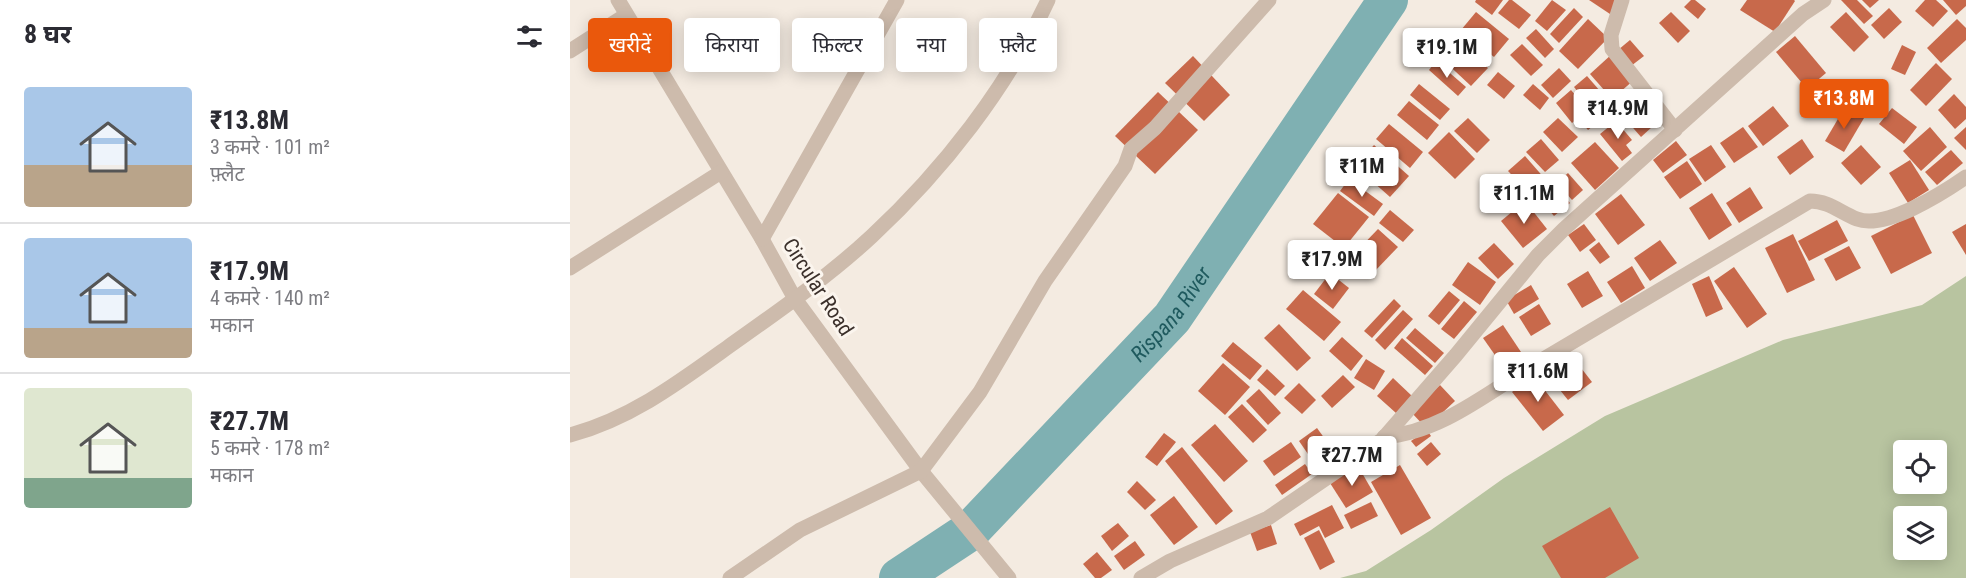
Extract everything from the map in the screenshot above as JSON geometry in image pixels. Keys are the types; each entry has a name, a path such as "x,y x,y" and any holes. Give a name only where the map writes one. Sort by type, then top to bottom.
{"street":[{"name":"Circular Road","path":"618,0 762,239 795,299 921,471 1009,578"},
{"path":"762,239 897,0"},
{"path":"570,435 613,420 660,395 795,299 872,236 933,172 998,91 1048,0"},
{"path":"730,578 800,530 921,471 980,392 1045,281 1125,166 1131,149 1155,128 1269,0"},
{"path":"1622,0 1611,35 1612,49 1675,130"},
{"path":"1141,578 1170,561 1268,518 1384,437 1456,356 1538,255 1564,229 1803,15 1824,0"},
{"path":"570,51 626,15"},
{"path":"570,268 722,172"},
{"path":"1384,437 1404,436 1453,416 1518,374 1810,201 1824,202 1857,219 1880,221 1902,214 1966,177"}],"green space":[{"path":"1966,276 1966,578 1340,578 1366,571 1431,530 1504,478 1605,416 1783,340 1922,305"}],"building":[{"path":"1476,0 1503,0 1492,15 1475,2"},
{"path":"1509,0 1531,15 1519,29 1498,13"},
{"path":"1552,0 1566,10 1547,31 1535,21"},
{"path":"1589,0 1619,0 1610,14"},
{"path":"1691,0 1695,0 1706,9 1698,19 1684,7"},
{"path":"1747,0 1795,1 1775,32 1740,10"},
{"path":"1841,0 1857,0 1873,16 1864,24"},
{"path":"1862,0 1879,0 1870,8"},
{"path":"1925,0 1936,0 1948,11 1933,27 1915,11"},
{"path":"1943,0 1966,0 1966,6 1956,15"},
{"path":"1574,8 1583,17 1559,43 1550,34"},
{"path":"1889,8 1902,22 1884,39 1871,25"},
{"path":"1476,12 1509,39 1494,57 1461,30"},
{"path":"1671,12 1690,31 1678,43 1659,23"},
{"path":"1846,12 1869,37 1854,52 1830,27"},
{"path":"1588,19 1608,38 1578,69 1559,51"},
{"path":"1957,19 1966,28 1966,40 1941,63 1927,48"},
{"path":"1536,29 1554,49 1545,58 1526,38"},
{"path":"1795,36 1826,73 1807,89 1776,52"},
{"path":"1458,40 1488,68 1471,86 1441,58"},
{"path":"1630,40 1644,56 1631,66 1618,50"},
{"path":"1522,44 1543,65 1531,76 1510,55"},
{"path":"1902,45 1916,52 1905,75 1891,69"},
{"path":"1612,54 1634,80 1612,99 1590,74"},
{"path":"1193,56 1230,95 1204,121 1165,83"},
{"path":"1436,61 1466,87 1458,96 1429,70"},
{"path":"1936,63 1952,79 1926,106 1910,90"},
{"path":"1559,68 1571,81 1553,98 1541,85"},
{"path":"1498,72 1515,86 1504,99 1487,85"},
{"path":"1587,76 1613,106 1599,118 1574,87"},
{"path":"1419,84 1450,109 1440,120 1410,95"},
{"path":"1533,84 1549,98 1540,110 1523,95"},
{"path":"1571,90 1598,122 1588,130 1578,118 1572,123 1556,103"},
{"path":"1158,92 1198,130 1155,174 1115,136"},
{"path":"1643,93 1664,116 1641,137 1620,113"},
{"path":"1954,94 1966,107 1966,119 1955,129 1938,110"},
{"path":"1409,101 1439,125 1427,140 1397,115"},
{"path":"1773,106 1789,126 1763,146 1748,126"},
{"path":"1845,107 1864,118 1844,152 1825,141"},
{"path":"1892,108 1917,127 1904,144 1879,124"},
{"path":"1468,118 1490,140 1477,153 1454,131"},
{"path":"1558,118 1578,137 1562,152 1543,132"},
{"path":"1616,121 1632,140 1626,145 1632,153 1622,161 1600,134"},
{"path":"1389,124 1423,152 1410,168 1376,139"},
{"path":"1743,127 1758,147 1734,163 1720,143"},
{"path":"1930,127 1947,147 1921,171 1903,151"},
{"path":"1966,127 1966,150 1954,138"},
{"path":"1449,132 1475,159 1455,179 1428,153"},
{"path":"1541,139 1559,160 1545,172 1526,152"},
{"path":"1802,139 1814,157 1790,175 1777,157"},
{"path":"1676,141 1687,155 1663,173 1653,160"},
{"path":"1595,142 1619,168 1595,190 1571,163"},
{"path":"1374,145 1409,176 1390,197 1355,166"},
{"path":"1711,145 1726,167 1705,182 1689,159"},
{"path":"1861,145 1881,167 1861,185 1841,163"},
{"path":"1951,150 1963,163 1937,185 1925,172"},
{"path":"1525,156 1546,180 1530,194 1508,171"},
{"path":"1910,160 1929,190 1908,203 1889,173"},
{"path":"1687,161 1702,184 1680,199 1664,177"},
{"path":"1568,173 1583,190 1572,200 1557,183"},
{"path":"1349,179 1383,204 1374,216 1340,191"},
{"path":"1508,181 1524,199 1507,213 1492,194"},
{"path":"1553,183 1570,203 1554,216 1537,196"},
{"path":"1750,187 1763,208 1739,223 1726,203"},
{"path":"1338,193 1369,217 1344,248 1313,224"},
{"path":"1712,193 1732,225 1709,240 1689,208"},
{"path":"1621,194 1645,225 1618,245 1595,214"},
{"path":"1525,201 1547,229 1523,248 1501,221"},
{"path":"1390,210 1414,230 1403,242 1379,223"},
{"path":"1913,215 1932,253 1891,274 1871,236"},
{"path":"1837,220 1848,241 1809,261 1798,241"},
{"path":"1584,224 1596,240 1580,252 1568,235"},
{"path":"1966,224 1966,255 1952,232"},
{"path":"1378,229 1398,247 1374,272 1354,254"},
{"path":"1793,234 1815,280 1787,293 1765,248"},
{"path":"1660,240 1677,263 1650,281 1634,258"},
{"path":"1599,242 1610,257 1600,264 1589,250"},
{"path":"1494,243 1514,264 1498,279 1478,258"},
{"path":"1849,246 1861,268 1836,281 1824,259"},
{"path":"1468,262 1496,282 1480,305 1452,285"},
{"path":"1632,266 1645,288 1621,303 1607,282"},
{"path":"1734,267 1767,314 1747,328 1714,281"},
{"path":"1588,271 1603,296 1582,308 1567,284"},
{"path":"1330,273 1349,288 1333,309 1314,294"},
{"path":"1709,276 1723,309 1706,317 1692,284"},
{"path":"1531,285 1539,299 1514,314 1506,300"},
{"path":"1303,290 1341,322 1324,341 1286,309"},
{"path":"1449,291 1460,300 1439,325 1428,316"},
{"path":"1394,299 1401,306 1372,338 1364,331"},
{"path":"1464,301 1477,312 1454,339 1441,329"},
{"path":"1539,304 1551,324 1531,336 1519,317"},
{"path":"1403,310 1413,319 1385,350 1375,340"},
{"path":"1279,324 1311,358 1297,371 1264,338"},
{"path":"1503,325 1523,355 1504,368 1483,338"},
{"path":"1415,328 1444,353 1435,363 1406,338"},
{"path":"1342,337 1363,356 1351,371 1329,351"},
{"path":"1402,338 1433,366 1425,375 1394,348"},
{"path":"1233,342 1262,366 1250,380 1221,356"},
{"path":"1567,350 1592,382 1568,400 1543,369"},
{"path":"1366,359 1385,371 1374,390 1354,378"},
{"path":"1223,363 1250,387 1225,415 1198,391"},
{"path":"1267,369 1285,386 1275,396 1257,380"},
{"path":"1343,375 1355,387 1332,408 1321,396"},
{"path":"1533,375 1564,415 1543,431 1512,392"},
{"path":"1393,378 1412,396 1396,413 1377,396"},
{"path":"1299,383 1316,400 1302,414 1284,398"},
{"path":"1440,385 1455,401 1426,428 1411,412"},
{"path":"1259,389 1281,413 1268,425 1246,401"},
{"path":"1242,404 1267,430 1253,443 1228,417"},
{"path":"1215,424 1248,461 1224,482 1191,445"},
{"path":"1317,428 1338,457 1319,470 1299,441"},
{"path":"1427,430 1431,436 1416,447 1411,441"},
{"path":"1164,433 1176,442 1157,466 1145,457"},
{"path":"1291,442 1301,457 1274,476 1263,461"},
{"path":"1431,442 1441,454 1427,466 1417,454"},
{"path":"1182,447 1233,511 1216,525 1165,461"},
{"path":"1378,453 1386,468 1372,475 1364,460"},
{"path":"1305,464 1312,474 1282,495 1275,485"},
{"path":"1400,465 1431,518 1401,535 1371,482"},
{"path":"1358,466 1373,492 1346,508 1330,483"},
{"path":"1137,481 1156,500 1145,510 1127,492"},
{"path":"1174,496 1198,527 1174,545 1150,515"},
{"path":"1371,502 1378,516 1351,529 1344,515"},
{"path":"1332,505 1344,528 1325,538 1319,526 1300,536 1294,524"},
{"path":"1610,507 1639,558 1605,578 1561,578 1542,546"},
{"path":"1118,523 1129,536 1112,551 1101,536"},
{"path":"1271,525 1277,544 1257,551 1250,532"},
{"path":"1319,530 1335,562 1320,570 1304,538"},
{"path":"1135,541 1145,555 1124,570 1114,556"},
{"path":"1097,552 1112,570 1101,578 1095,578 1083,564"}],"waterway":[{"name":"Rispana River","path":"899,578 970,531 1172,318 1388,0"}]}
